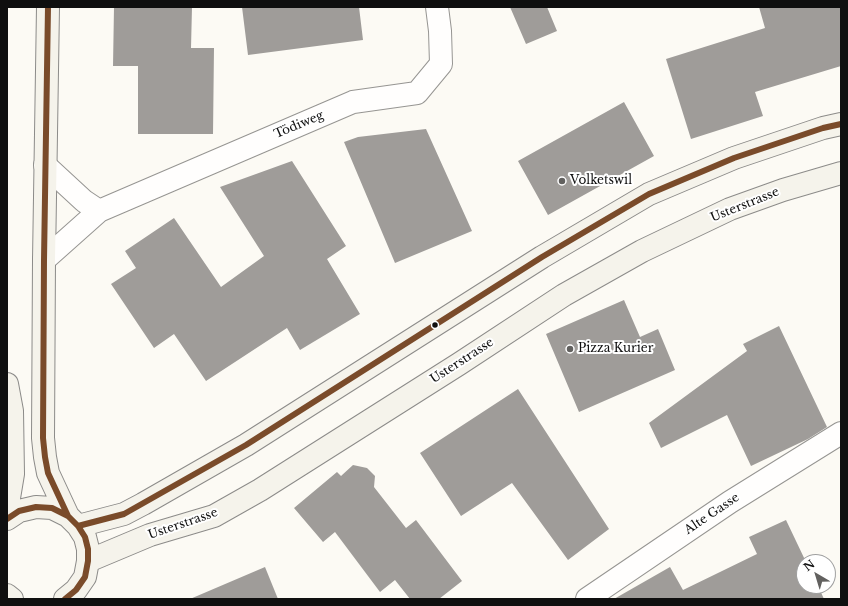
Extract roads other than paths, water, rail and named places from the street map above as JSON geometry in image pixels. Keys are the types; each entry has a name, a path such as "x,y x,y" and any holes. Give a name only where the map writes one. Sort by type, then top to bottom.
{"main road":[{"path":"48,7 43,438 48,474 73,521 85,537 88,549 88,561 84,577 76,590 65,599"},
{"path":"7,519 19,511 36,507 52,508 73,521 124,514 246,445 542,257 649,194 734,158 823,128 841,124"},
{"name":"Usterstrasse","path":"88,561 150,535 214,516 260,490 564,295 642,252 730,208 783,190 841,173"},
{"path":"7,384 12,411 12,482 7,510"},
{"path":"7,595 12,599"}],"street":[{"name":"Tödiweg","path":"44,260 99,211 353,102 417,93 441,64 440,31 437,7"},
{"path":"45,165 84,201 99,211"},
{"name":"Alte Gasse","path":"587,599 730,502 841,433"}],"place":[{"name":"Volketswil","path":"562,181"},
{"name":"Pizza Kurier","path":"570,349"}]}
